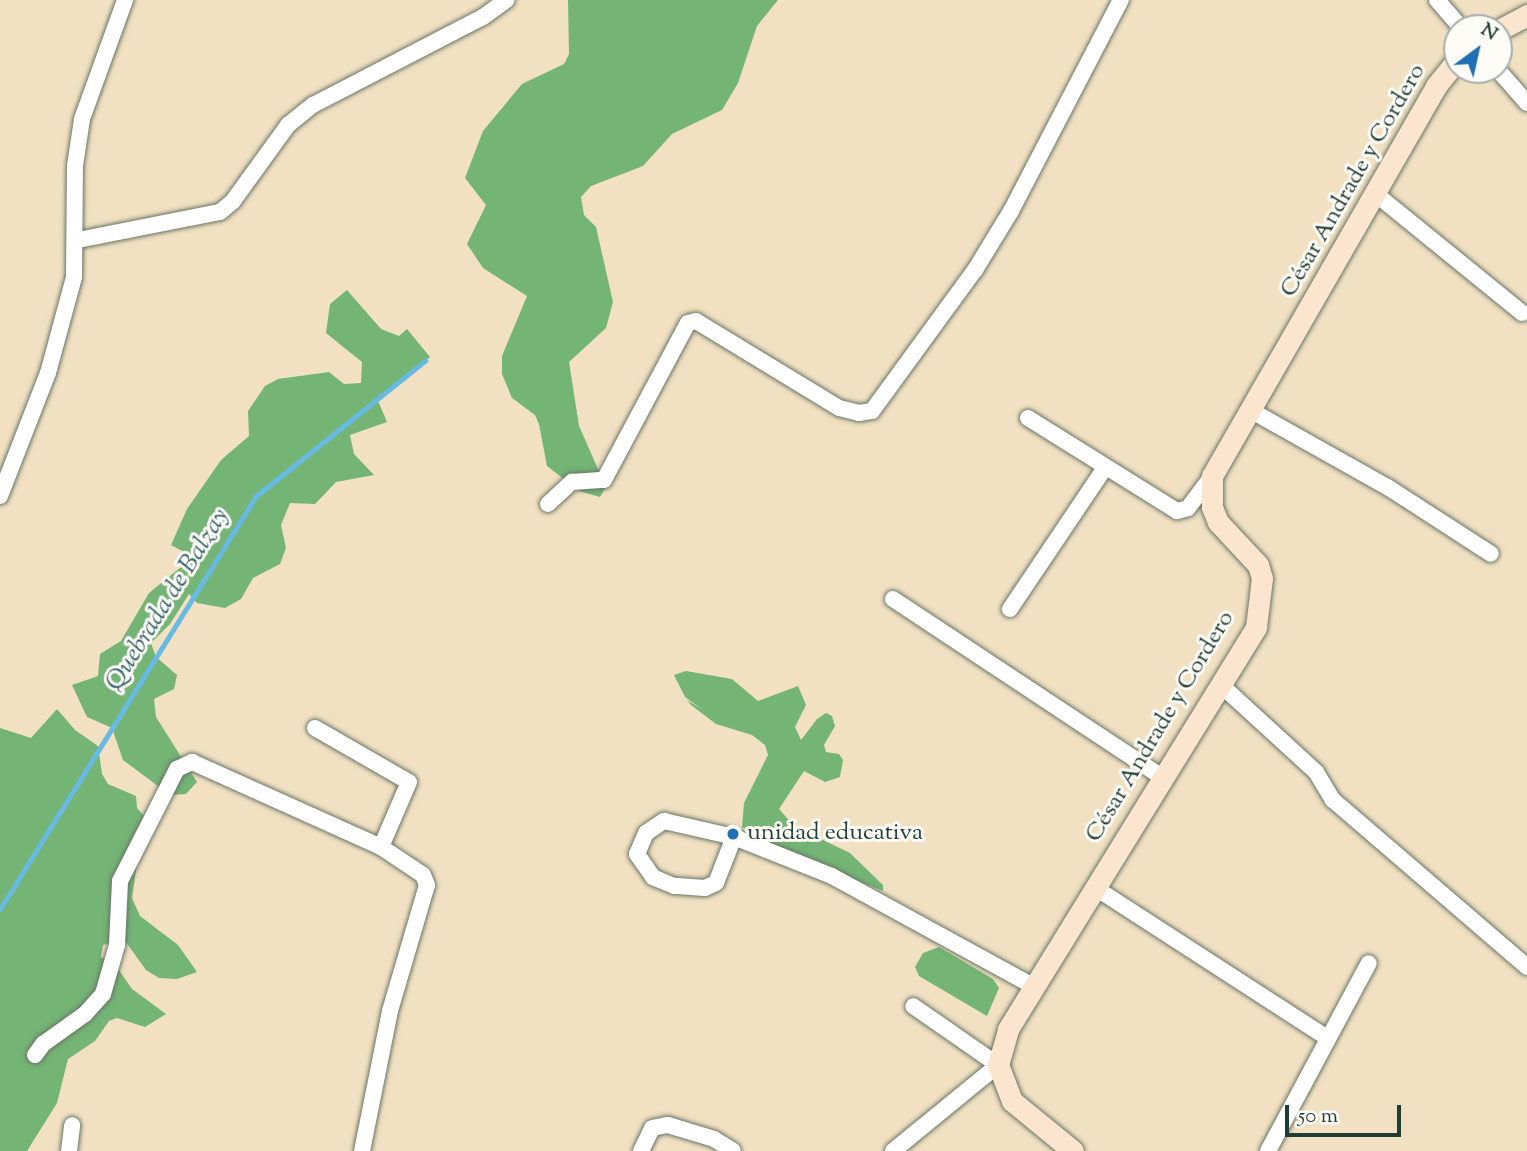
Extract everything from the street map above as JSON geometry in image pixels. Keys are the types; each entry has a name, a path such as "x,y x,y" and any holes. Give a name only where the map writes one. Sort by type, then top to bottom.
{"street":[{"path":"0,496 5,475 48,373 74,277 78,240 75,166 82,119 125,0"},
{"path":"78,240 220,212 233,201 288,125 313,105 483,17 506,0"},
{"path":"548,504 572,482 604,480 688,323 696,321 839,408 859,413 872,411 975,270 1121,0"},
{"path":"1437,0 1449,14"},
{"name":"César Andrade y Cordero","path":"998,1065 1008,1029 1033,986 1256,626 1263,590 1258,565 1218,523 1212,507 1212,475 1443,77"},
{"path":"1510,84 1527,103"},
{"path":"1377,195 1522,313"},
{"path":"1250,410 1389,488 1491,555"},
{"path":"1028,418 1104,469 1177,511 1188,508 1212,475"},
{"path":"1010,609 1104,469"},
{"path":"893,598 1163,778"},
{"path":"1221,685 1316,772 1333,800 1527,967"},
{"path":"315,728 409,782 381,847"},
{"path":"36,1055 43,1044 85,1014 103,994 117,945 120,881 181,764 192,762 381,847 424,875 427,885 393,999 362,1151"},
{"path":"734,837 716,883 705,888 674,886 653,877 637,854 646,833 664,821 734,837 832,876 1033,986"},
{"path":"1094,887 1326,1038"},
{"path":"1268,1151 1326,1038 1369,963"},
{"path":"913,1006 998,1065 1012,1101 1073,1151"},
{"path":"893,1151 998,1065"},
{"path":"69,1151 72,1125"},
{"path":"641,1151 652,1128 668,1125 714,1139 733,1151"}],"green space":[{"path":"568,0 778,0 757,26 738,83 722,110 672,134 643,166 591,186 581,197 584,215 596,227 613,302 606,328 569,362 579,426 606,487 600,497 579,491 547,466 535,415 512,398 502,374 502,356 527,296 483,268 467,244 486,205 465,178 483,131 522,84 564,64 569,54"},
{"path":"347,290 381,329 399,336 407,329 430,357 378,401 387,422 350,435 354,454 374,475 336,482 315,504 290,503 281,525 286,548 280,564 253,578 241,599 225,608 197,603 189,594 170,624 151,643 156,657 177,675 174,689 154,699 156,717 197,782 186,794 170,795 123,760 112,728 87,717 72,685 98,676 100,654 121,641 149,593 186,563 186,553 171,545 187,509 221,460 249,436 248,411 265,386 278,379 329,372 344,384 361,383 362,362 326,333 330,304"},
{"path":"686,671 732,679 758,701 798,686 806,705 795,727 801,740 817,719 826,713 832,716 835,726 824,745 826,752 839,754 843,760 840,777 825,782 804,771 779,809 794,826 850,853 883,885 883,891 781,850 742,827 744,803 768,755 765,745 752,735 716,724 691,705 687,700 703,710 685,697 674,675"},
{"path":"57,709 75,730 98,746 102,774 108,784 136,796 137,808 144,816 132,898 140,916 178,945 197,972 177,979 159,978 146,970 123,938 103,945 101,957 114,963 132,989 166,1014 145,1027 117,1018 109,1021 95,1041 68,1059 57,1103 27,1151 0,1151 0,728 31,738"},
{"path":"939,947 993,979 999,988 987,1016 919,976 915,967 923,953"}],"waterway":[{"name":"Quebrada de Balzay","path":"0,909 255,497 425,361"}],"place":[{"name":"unidad educativa","path":"733,834"}]}
